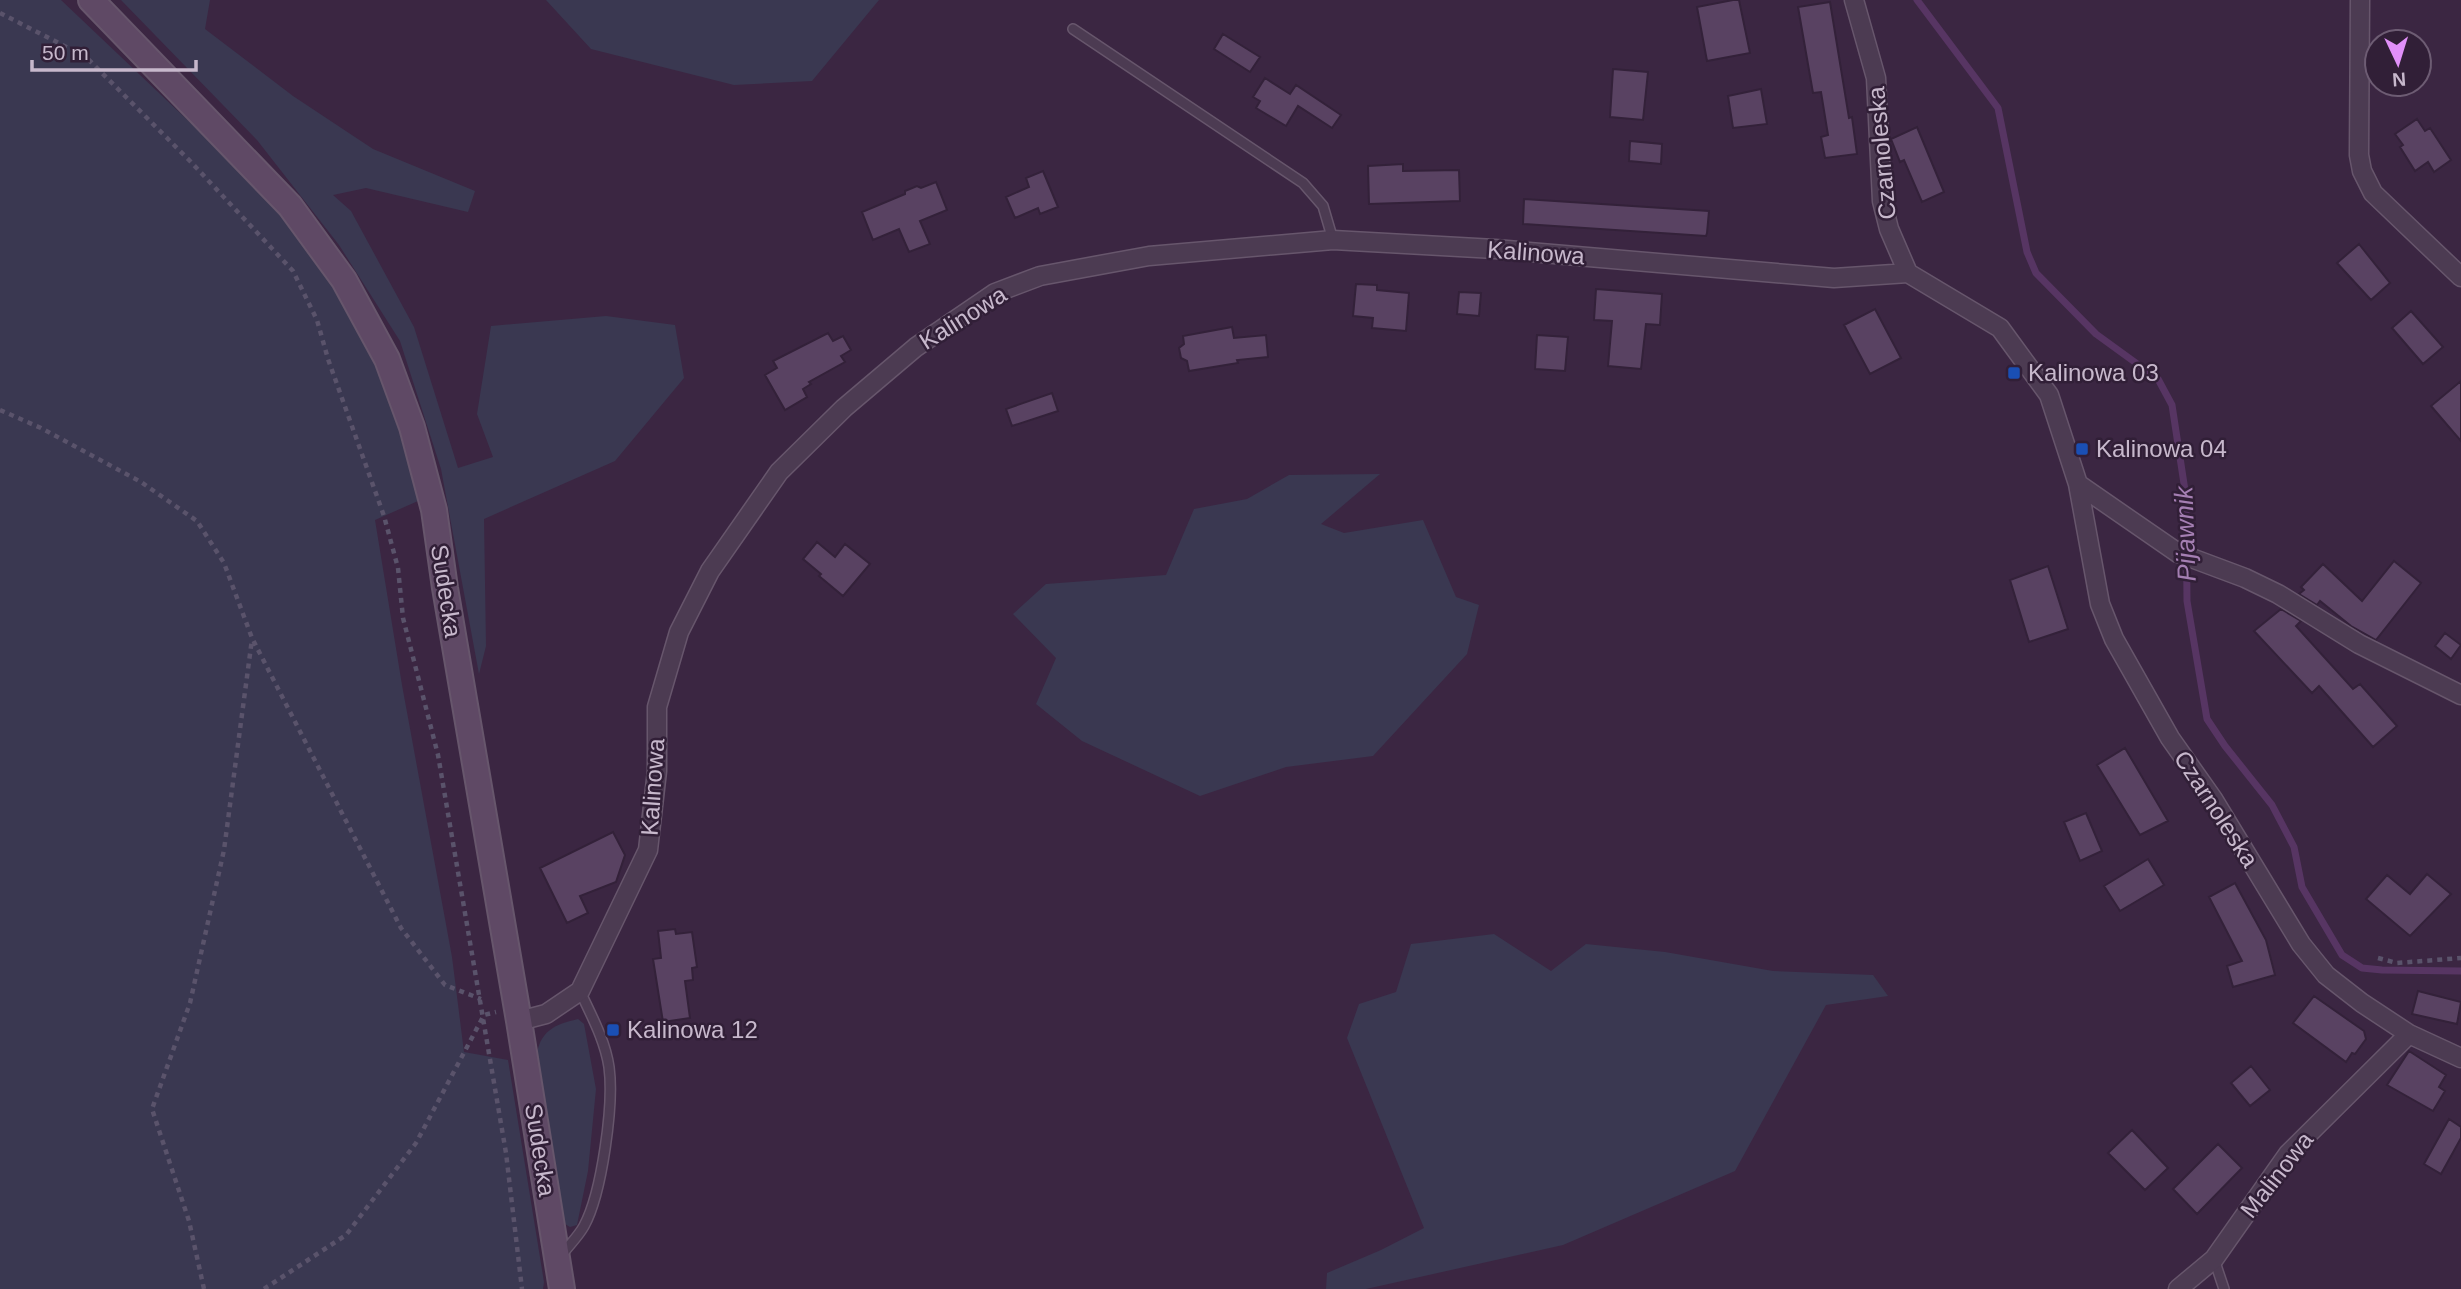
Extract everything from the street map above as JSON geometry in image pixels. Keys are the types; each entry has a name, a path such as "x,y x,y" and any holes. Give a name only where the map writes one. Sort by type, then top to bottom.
{"main road":[{"name":"Sudecka","path":"91,0 290,206 344,280 387,359 412,427 435,510 447,599 562,1289"}],"street":[{"name":"Czarnoleska","path":"1854,0 1876,78 1882,201 1889,229 1908,273 2000,328 2049,395 2078,484 2100,604 2114,639 2170,738 2213,799 2301,944 2326,975 2409,1034 2461,1058"},
{"path":"2360,0 2359,155 2362,171 2373,193 2461,277"},
{"name":"Kalinowa","path":"580,991 648,850 657,771 657,707 679,632 710,571 779,472 844,408 916,347 995,293 1040,276 1149,256 1333,240 1495,249 1834,278 1908,273"},
{"path":"2078,484 2178,553 2245,578 2278,594 2359,644 2461,695"},
{"path":"519,1021 546,1014 580,991"},
{"name":"Malinowa","path":"2178,1289 2214,1259 2288,1154 2409,1034"}],"lane":[{"path":"1073,29 1303,183 1323,206 1333,240"},
{"path":"558,1259 583,1227 593,1205 605,1144 611,1093 606,1055 600,1035 580,991"},
{"path":"2214,1259 2224,1289"}],"path":[{"path":"0,13 86,57 190,161 293,271 317,320 328,359 384,516 398,568 403,618 438,755 506,1153 522,1289"},
{"path":"0,410 41,428 141,482 197,521 224,563 252,638 401,928 445,985 481,999"},
{"path":"204,1289 189,1221 152,1109 190,1003 224,850 252,638"},
{"path":"2378,958 2397,963 2461,958"},
{"path":"264,1289 346,1235 415,1143 484,1015"}],"shaded area":[{"path":"0,0 61,0 275,203 326,265 412,423 418,501 375,520 452,957 464,1052 508,1060 543,1289 0,1289"},
{"path":"121,0 210,0 205,29 293,96 373,149 475,191 468,212 366,188 333,195 351,211 414,327 458,468 493,457 477,414 491,326 606,316 675,325 684,378 615,461 484,519 486,646 479,674 441,469 400,341 339,245 257,140"},
{"path":"546,0 879,0 812,81 734,85 591,49"},
{"path":"1380,474 1321,524 1344,533 1423,520 1456,597 1479,605 1467,654 1373,756 1286,767 1200,796 1082,741 1036,704 1056,658 1013,614 1046,584 1166,575 1194,509 1247,499 1289,475"},
{"path":"1494,934 1551,971 1586,944 1665,952 1773,971 1873,975 1888,996 1826,1005 1735,1171 1563,1245 1366,1289 1326,1289 1327,1273 1424,1228 1347,1038 1359,1004 1396,992 1411,944"},
{"path":"578,1019 584,1024 596,1089 588,1171 577,1225 570,1227 563,1219 536,1058 544,1035 561,1024"}],"building":[{"path":"1739,0 1750,53 1707,61 1697,7"},
{"path":"1830,2 1857,154 1825,158 1821,137 1828,135 1821,92 1813,93 1798,7"},
{"path":"1223,34 1260,57 1250,72 1214,49"},
{"path":"1613,69 1648,72 1643,120 1610,117"},
{"path":"1265,78 1290,94 1296,85 1341,115 1332,128 1298,106 1286,126 1256,108 1260,101 1253,97"},
{"path":"1761,89 1767,124 1733,128 1728,96"},
{"path":"2417,119 2425,131 2430,128 2451,160 2434,172 2428,162 2415,171 2395,134"},
{"path":"1917,127 1944,192 1922,202 1904,160 1900,162 1891,139"},
{"path":"1630,141 1662,144 1661,164 1629,161"},
{"path":"1403,164 1403,171 1459,170 1460,201 1369,204 1368,166"},
{"path":"1043,171 1058,207 1040,214 1038,208 1015,218 1006,197 1029,187 1026,178"},
{"path":"936,182 947,210 920,221 930,244 909,252 899,229 873,240 862,212 905,194 905,191 917,186 921,188"},
{"path":"1524,199 1709,211 1707,233 1706,236 1523,224"},
{"path":"2359,244 2390,283 2371,300 2337,263"},
{"path":"1356,284 1377,285 1377,290 1409,293 1406,331 1372,328 1373,318 1353,316"},
{"path":"1596,289 1662,294 1660,325 1646,324 1641,369 1608,366 1612,321 1594,320"},
{"path":"1459,292 1481,293 1479,316 1457,314"},
{"path":"1875,309 1901,358 1870,374 1844,325"},
{"path":"2411,311 2443,347 2423,364 2392,328"},
{"path":"1232,327 1234,338 1266,335 1268,357 1237,360 1238,363 1189,371 1187,361 1181,358 1179,348 1184,344 1183,336"},
{"path":"828,333 833,341 843,336 851,350 841,356 845,362 809,382 811,384 803,389 807,397 785,410 765,375 777,368 773,361"},
{"path":"1537,335 1568,337 1565,371 1535,369"},
{"path":"2461,381 2461,441 2431,406"},
{"path":"1052,393 1058,411 1012,426 1006,409"},
{"path":"817,542 835,557 845,544 870,564 843,596 803,559"},
{"path":"2394,561 2421,583 2376,640 2351,626 2320,601 2317,605 2299,594 2304,590 2301,587 2323,564 2362,601"},
{"path":"2048,566 2068,629 2029,642 2010,580"},
{"path":"2281,609 2301,621 2296,626 2353,689 2360,684 2397,726 2373,747 2319,686 2312,693 2254,631"},
{"path":"2445,633 2461,645 2451,659 2435,646"},
{"path":"2125,748 2168,821 2140,835 2097,765"},
{"path":"2086,813 2102,851 2080,861 2064,822"},
{"path":"613,832 625,855 616,882 580,896 588,913 567,923 540,868"},
{"path":"2148,859 2164,885 2120,911 2104,886"},
{"path":"2427,874 2451,894 2410,936 2366,899 2387,875 2410,894"},
{"path":"2235,883 2266,940 2275,975 2233,987 2227,966 2242,961 2209,897"},
{"path":"675,929 676,934 692,932 697,967 692,968 693,980 685,981 690,1018 663,1022 653,959 661,958 658,931"},
{"path":"2418,991 2461,1002 2457,1024 2412,1014"},
{"path":"2314,996 2364,1031 2366,1039 2346,1062 2293,1023"},
{"path":"2409,1051 2446,1075 2439,1087 2445,1091 2433,1111 2387,1085"},
{"path":"2251,1066 2270,1090 2250,1106 2231,1083"},
{"path":"2449,1119 2461,1127 2461,1138 2441,1174 2424,1164"},
{"path":"2132,1130 2168,1168 2145,1190 2108,1153"},
{"path":"2218,1144 2242,1168 2197,1214 2173,1189"}],"waterway":[{"name":"Pijawnik","path":"1917,0 1998,108 2027,252 2036,273 2096,334 2158,379 2172,405 2186,497 2187,601 2207,719 2272,805 2294,847 2302,887 2342,955 2362,968 2461,971"}],"place":[{"name":"Kalinowa 03","path":"2014,373"},
{"name":"Kalinowa 04","path":"2082,449"},
{"name":"Kalinowa 12","path":"613,1030"}]}
